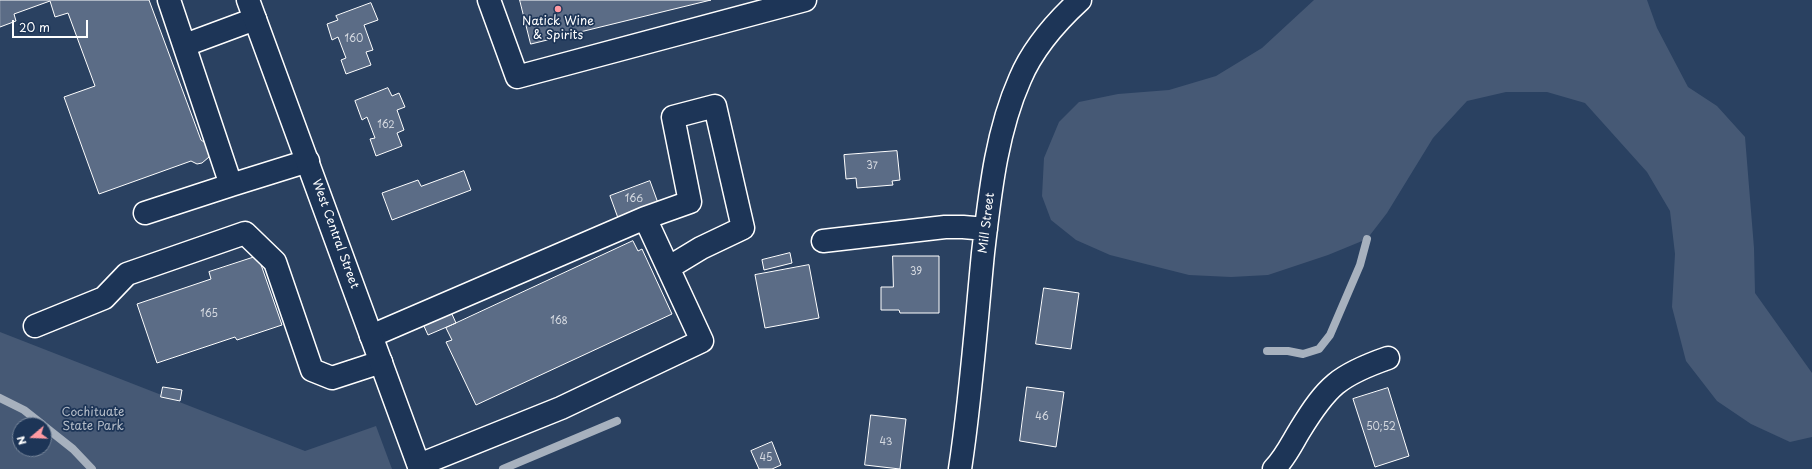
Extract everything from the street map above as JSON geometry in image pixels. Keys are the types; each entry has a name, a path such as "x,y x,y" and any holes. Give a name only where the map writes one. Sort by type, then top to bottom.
{"street":[{"path":"169,0 231,185"},
{"path":"490,0 517,77 805,0"},
{"name":"Mill Street","path":"960,469 986,229 1002,131 1020,78 1034,52 1052,28 1080,0"},
{"path":"185,45 252,9"},
{"name":"West Central Street","path":"252,9 419,467"},
{"path":"372,336 645,218 690,202 673,117 715,106 743,228 701,248 668,268"},
{"path":"145,213 308,161"},
{"path":"419,467 561,408 702,341 645,218"},
{"path":"823,241 945,227 964,226 986,229"},
{"path":"35,326 104,298 127,274 244,233 275,262 312,370 332,378 381,362"},
{"path":"1274,469 1324,393 1343,377 1362,367 1388,358"}],"green space":[{"path":"1314,0 1647,0 1657,28 1688,87 1717,106 1745,137 1754,248 1755,293 1812,373 1812,437 1790,442 1751,424 1717,401 1686,361 1672,307 1675,254 1670,211 1647,172 1585,103 1547,92 1506,92 1467,101 1433,138 1387,213 1367,239 1328,255 1268,275 1231,277 1189,275 1110,255 1076,240 1051,220 1042,196 1044,158 1059,122 1079,102 1118,94 1169,90 1216,76 1262,48"},
{"name":"Cochituate State Park","path":"0,332 305,451 376,426 392,469 0,469"}],"building":[{"path":"0,0 149,0 201,140 207,144 210,153 209,157 202,163 197,164 191,161 99,194 64,97 95,86 68,13 55,17 50,1 14,14 16,21 0,27"},
{"path":"520,0 711,0 531,44"},
{"path":"371,3 378,20 364,25 373,50 366,52 371,65 346,74 341,60 346,58 338,37 332,40 327,24 338,20 336,16"},
{"path":"388,88 392,96 399,93 405,107 397,110 404,130 397,133 402,146 376,156 370,139 375,138 367,117 362,120 355,101"},
{"path":"897,151 900,180 892,181 893,185 857,188 856,178 846,179 844,155"},
{"path":"464,171 471,190 392,220 382,193 418,180 421,186"},
{"path":"650,181 658,203 618,218 610,196"},
{"path":"633,241 638,251 642,249 672,314 476,405 446,342 452,340 446,328"},
{"path":"790,253 792,263 764,270 762,260"},
{"path":"258,256 282,325 237,340 235,337 157,363 137,304 211,279 209,272"},
{"path":"893,256 939,256 939,313 900,313 899,310 881,310 881,287 893,287"},
{"path":"809,265 819,318 765,328 755,275"},
{"path":"1044,288 1079,293 1071,349 1036,344"},
{"path":"451,312 456,323 428,335 423,324"},
{"path":"163,387 182,390 180,401 161,397"},
{"path":"1027,387 1064,392 1056,447 1020,441"},
{"path":"1388,388 1409,456 1375,467 1353,399"},
{"path":"871,415 906,419 900,469 865,465"},
{"path":"772,442 781,465 772,469 759,469 751,451"}],"waterway":[{"path":"1267,351 1288,351 1303,354 1319,349 1330,335 1360,265 1367,239"},
{"path":"0,398 24,410 33,417"},
{"path":"503,469 617,421"},
{"path":"52,432 73,449 92,469"}],"place":[{"name":"Natick Wine & Spirits","path":"558,9"}]}
